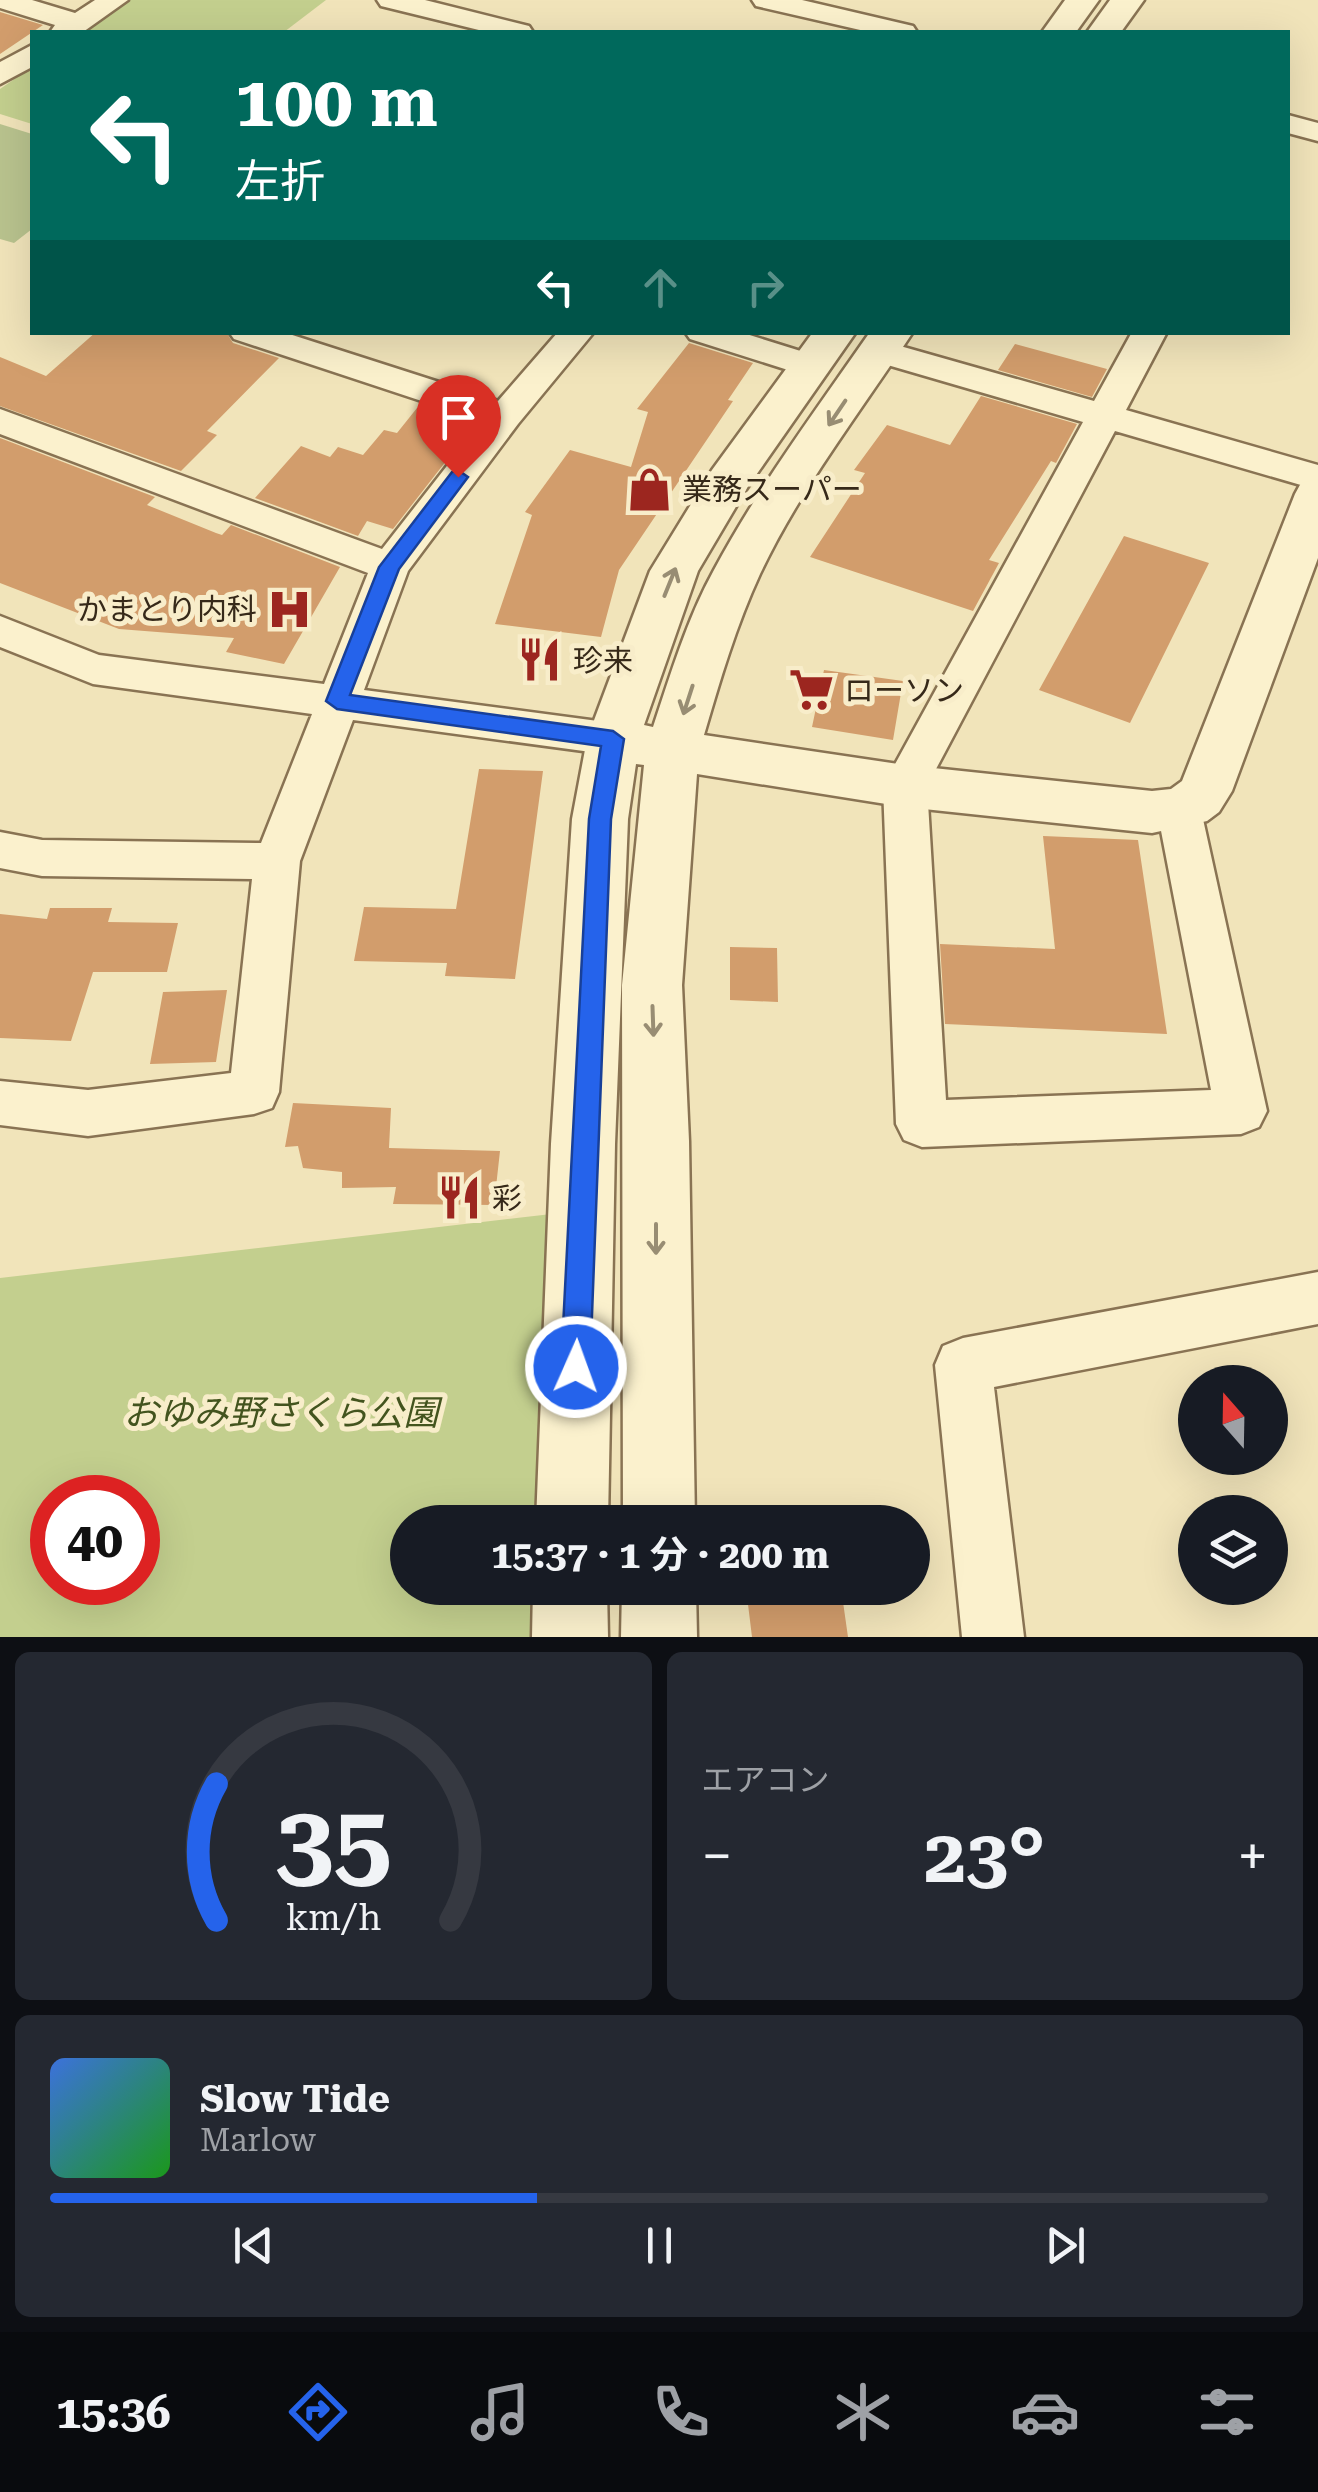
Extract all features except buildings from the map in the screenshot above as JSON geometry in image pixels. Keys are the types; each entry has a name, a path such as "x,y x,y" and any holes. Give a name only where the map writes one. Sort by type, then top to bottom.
{"street":[{"path":"2,0 72,28 114,0"},
{"path":"391,0 511,30"},
{"path":"766,0 859,28 884,0"},
{"path":"1060,30 1082,0"},
{"path":"1105,30 1127,0"},
{"path":"0,75 30,55"},
{"path":"1290,125 1318,132"},
{"path":"255,335 504,416"},
{"path":"0,1103 88,1113 254,1092 278,861 390,567 504,416 574,335"},
{"path":"735,335 854,346 1106,414 1318,478"},
{"path":"1148,335 905,786 922,1124 1240,1111 1179,810"},
{"path":"572,1505 583,1144 600,819 613,739 674,571 728,481 854,346"},
{"path":"658,1505 657,1141 652,984 672,751 706,643 737,572 778,500 854,346"},
{"path":"0,421 390,567"},
{"path":"0,631 93,669 613,739 905,786 1152,812 1179,810 1197,802 1205,791 1318,494"},
{"path":"0,850 42,858 278,861"},
{"path":"993,1637 963,1365 1318,1298"},
{"path":"570,1605 570,1637"},
{"path":"659,1605 659,1637"}],"green space":[{"path":"130,0 326,0 287,30 86,30"},
{"path":"30,68 30,123 0,114 0,89"},
{"path":"0,124 30,133 30,231 14,243 0,239"},
{"name":"おゆみ野さくら公園","path":"560,1213 550,1505 390,1505 390,1605 546,1605 545,1637 0,1637 0,1278"}],"place":[{"name":"業務スーパー","path":"649,489"},
{"name":"かまとり内科","path":"290,609"},
{"name":"珍来","path":"540,660"},
{"name":"ローソン","path":"811,690"},
{"name":"彩","path":"459,1198"}],"route":[{"path":"458,477 390,567 337,701 613,739 600,819 576,1367"}]}
